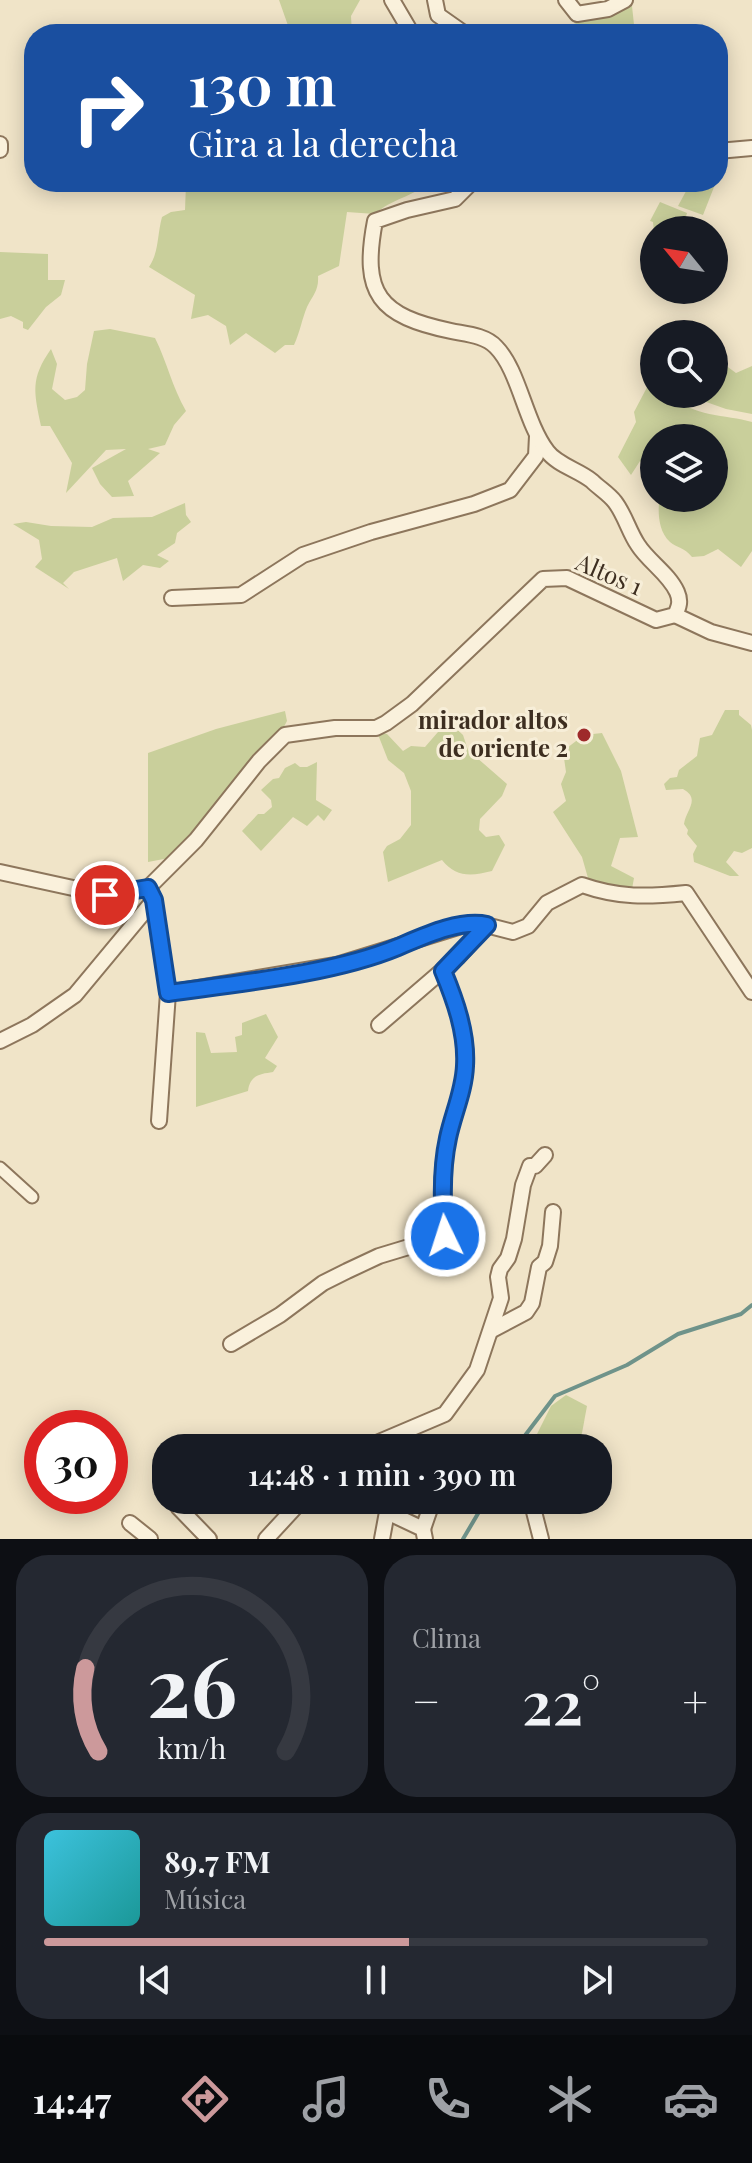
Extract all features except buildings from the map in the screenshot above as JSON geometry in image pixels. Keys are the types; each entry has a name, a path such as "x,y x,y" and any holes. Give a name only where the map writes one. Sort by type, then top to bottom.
{"street":[{"path":"392,0 406,24"},
{"path":"435,0 438,15 451,24"},
{"path":"566,0 577,14 602,4 608,9 625,0"},
{"path":"0,144 0,150"},
{"path":"728,150 752,148"},
{"name":"Altos 1","path":"0,1041 32,1025 75,995 151,894 259,761 285,735 335,728 376,728 386,723 412,704 543,579 567,578 656,620 675,615 680,605 677,591 638,546 615,502 588,478 549,454 537,436 513,373 495,346 471,334 426,325 398,314 387,306 377,292 370,270 369,252 375,221 455,199 462,192"},
{"path":"172,598 241,595 303,555 371,532 474,504 510,490 536,456 537,436"},
{"path":"675,615 711,632 752,643"},
{"path":"0,872 105,895 151,894 168,993 159,1121"},
{"path":"168,993 336,965 437,932 478,923 513,932 528,926 547,903 582,885 610,895 686,893 752,992"},
{"path":"379,1025 443,971 487,925"},
{"path":"231,1344 335,1277 379,1256 445,1236 443,1188 448,1137 466,1065 457,1006 443,971"},
{"path":"401,1434 445,1414 477,1370 501,1298 498,1277 514,1239 523,1185 530,1166 535,1166 545,1155"},
{"path":"0,1168 32,1197"},
{"path":"492,1330 526,1312 532,1303 539,1267 545,1262 550,1246 553,1212"},
{"path":"185,1514 209,1539"},
{"path":"266,1539 289,1514"},
{"path":"382,1539 386,1514"},
{"path":"398,1514 424,1534 429,1514"},
{"path":"535,1514 541,1539"},
{"path":"130,1523 150,1539"}],"green space":[{"path":"279,0 360,0 351,16 351,24 287,24"},
{"path":"632,6 634,24 574,23 579,18 603,17"},
{"path":"186,192 414,192 375,214 347,212 339,266 318,276 317,289 307,307 294,345 285,345 275,353 246,333 230,345 226,326 208,315 191,319 195,295 149,267 156,250 162,217 185,210"},
{"path":"686,192 712,192 703,215 678,206"},
{"path":"660,202 687,213 686,216 653,216"},
{"path":"0,252 48,254 48,280 65,280 61,295 46,307 28,330 23,328 23,322 11,316 0,319"},
{"path":"110,329 155,338 186,411 174,425 165,445 148,449 160,453 128,481 134,496 112,497 100,484 92,468 126,449 106,450 66,493 72,463 50,426 41,426 36,395 37,378 51,349 57,364 52,389 65,400 77,397 85,390 94,331"},
{"path":"752,366 752,414 723,408 728,408 728,367 736,373"},
{"path":"640,401 640,408 692,408 752,422 752,551 741,567 718,549 704,556 692,557 666,538 659,513 728,512 728,424 640,424 640,461 631,475 618,457 636,422 634,412"},
{"path":"185,503 186,515 191,522 177,533 175,543 157,555 169,561 160,568 143,565 123,581 117,558 74,572 63,583 69,589 35,567 42,559 39,540 13,524 26,522 92,527 113,518 152,517"},
{"path":"725,710 739,710 739,715 751,725 752,730 752,848 742,853 734,851 726,862 739,876 730,876 694,862 693,854 697,846 687,834 684,824 691,797 683,789 666,790 664,784 670,778 677,777 679,770 697,756 700,738 712,735"},
{"path":"285,711 287,721 280,734 169,858 148,862 148,753 216,729"},
{"path":"441,720 447,720 463,735 468,750 507,784 502,796 480,819 479,830 486,837 499,835 505,845 492,871 459,873 442,860 388,882 383,852 400,839 411,825 411,791 404,773 388,760 377,732 387,734 403,751 411,746 425,747 438,732"},
{"path":"602,733 621,771 638,837 620,838 611,866 634,878 632,889 600,886 588,878 582,857 553,812 566,801 561,784 566,772 563,751 584,735"},
{"path":"317,762 316,800 332,810 324,821 318,815 307,826 293,817 261,851 242,831 258,814 264,814 272,807 271,800 261,790 295,763 307,767"},
{"path":"266,1014 278,1037 265,1058 277,1066 273,1072 253,1078 248,1091 196,1107 196,1032 205,1033 211,1053 237,1052 235,1037 242,1035 242,1023"},
{"path":"566,1395 587,1406 582,1434 537,1434 551,1406"}],"waterway":[{"path":"526,1434 555,1396 627,1365 678,1334 741,1314 752,1305"},
{"path":"463,1539 478,1514"}],"place":[{"name":"mirador altos de oriente 2","path":"584,735"}],"route":[{"path":"105,895 148,888 154,900 168,993 336,965 437,932 478,923 487,925 443,971 457,1006 466,1065 448,1137 443,1188 445,1236"}]}
